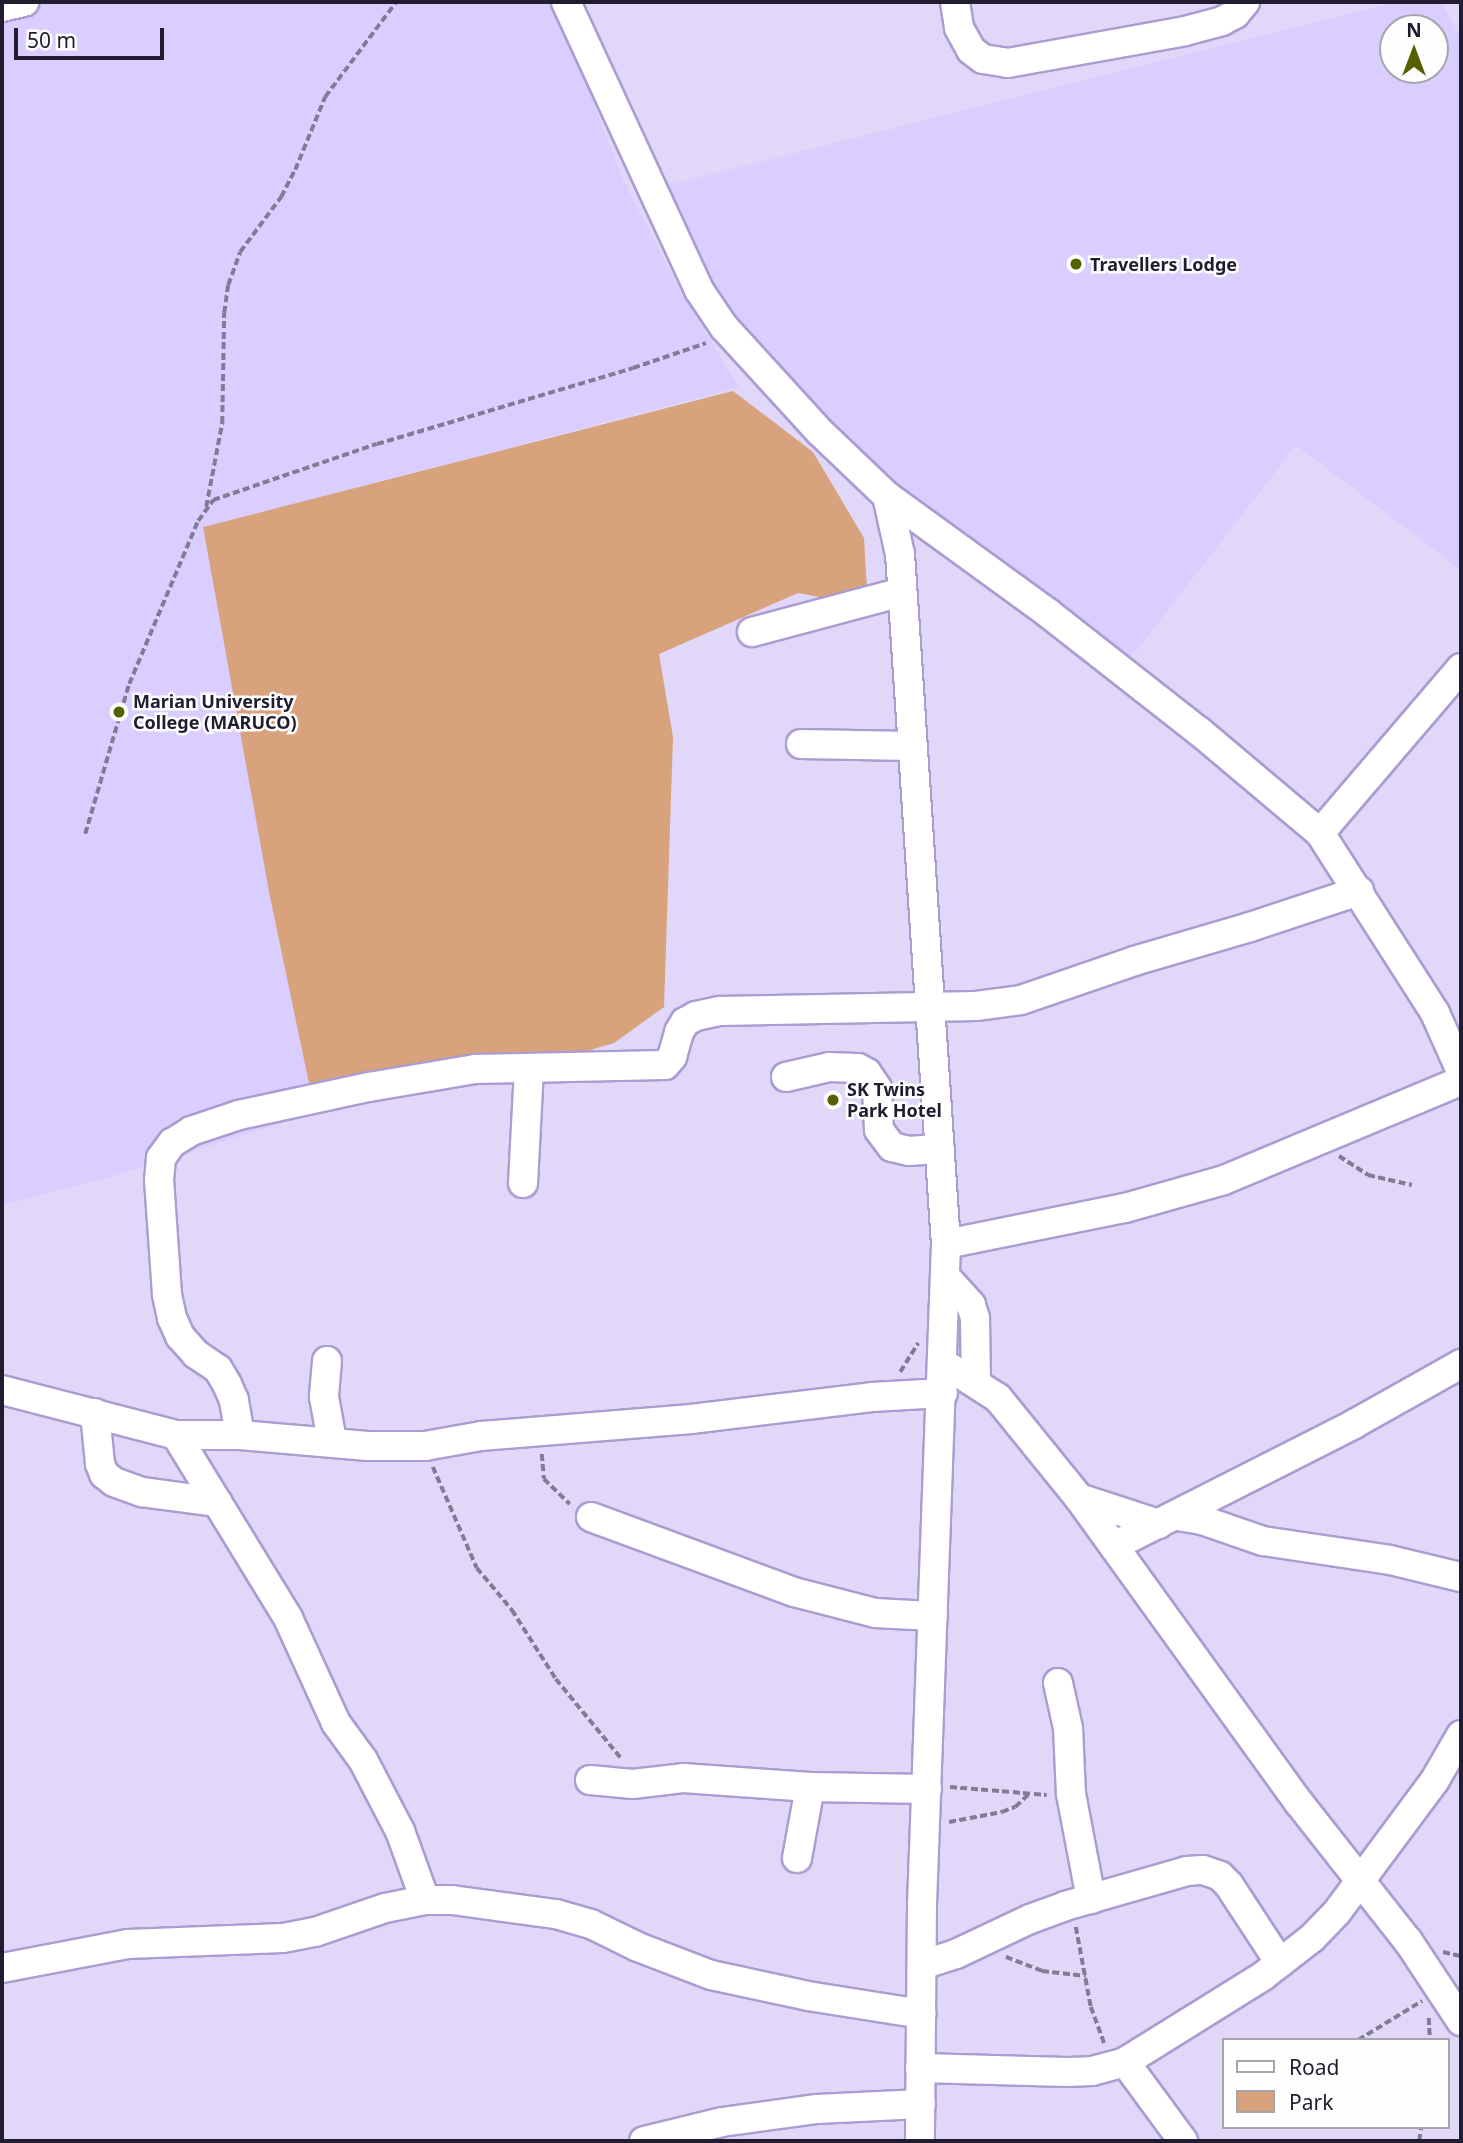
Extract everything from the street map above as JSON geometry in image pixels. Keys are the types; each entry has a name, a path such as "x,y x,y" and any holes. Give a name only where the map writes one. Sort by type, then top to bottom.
{"street":[{"path":"2,7 24,2"},
{"path":"566,2 682,259 699,290 729,333 820,432 887,496 1168,706 1320,833 1435,1013 1461,1071"},
{"path":"955,2 959,28 971,50 983,59 1008,63 1185,31 1222,21 1235,14 1245,2"},
{"path":"887,496 900,554 946,1244 943,1393 927,1786 920,2141"},
{"path":"752,632 902,592"},
{"path":"1320,833 1461,668"},
{"path":"801,744 912,746"},
{"path":"240,1435 234,1400 227,1384 218,1369 196,1354 180,1336 172,1318 159,1181 161,1158 172,1143 191,1131 239,1115 369,1087 475,1069 665,1065 672,1058 679,1032 685,1023 720,1011 976,1006 1021,1000 1134,961 1359,891"},
{"path":"786,1077 829,1067 858,1068 867,1073 877,1088 879,1130 892,1147 909,1151 940,1149"},
{"path":"523,1183 529,1069"},
{"path":"946,1244 1151,1202 1224,1180 1461,1082"},
{"path":"945,1276 971,1305 976,1383"},
{"path":"327,1361 324,1397 332,1441"},
{"path":"943,1363 998,1398 1079,1498 1300,1804 1408,1941 1461,2021"},
{"path":"1114,1546 1461,1364"},
{"path":"2,1390 176,1435 240,1435 368,1446 425,1446 481,1436 774,1411 872,1397 943,1393"},
{"path":"95,1413 100,1464 104,1474 114,1482 142,1492 217,1502"},
{"path":"176,1435 288,1618 336,1723 363,1759 400,1832 425,1900"},
{"path":"1079,1498 1168,1520 1202,1520 1263,1541 1390,1560 1461,1577"},
{"path":"591,1517 794,1592 875,1613 933,1616"},
{"path":"1058,1683 1068,1728 1081,1902"},
{"path":"920,2068 1038,2073 1092,2071 1119,2064 1280,1964 1337,1912 1435,1780 1461,1735"},
{"path":"590,1780 644,1783 683,1778 810,1787 927,1786"},
{"path":"797,1858 810,1787"},
{"path":"922,1965 980,1943 1030,1919 1187,1871 1203,1870 1220,1876 1229,1885 1280,1964"},
{"path":"2,1968 128,1944 283,1938 315,1932 385,1908 425,1900 452,1900 556,1914 591,1924 638,1947 711,1975 808,1996 922,2014"},
{"path":"1119,2064 1183,2141"},
{"path":"644,2141 749,2118 817,2109 921,2104"}],"path":[{"path":"85,834 129,684 205,509 222,423 224,313 228,285 240,252 281,197 325,97 396,2"},
{"path":"205,509 213,500 227,494 354,451 656,361 729,333"},
{"path":"1324,1139 1339,1156 1368,1175 1412,1185"},
{"path":"872,1397 898,1376 928,1331 944,1317"},
{"path":"539,1431 544,1479 562,1499 591,1517"},
{"path":"425,1446 477,1568 512,1610 556,1679 644,1783"},
{"path":"927,1786 1028,1794 1071,1794"},
{"path":"926,1825 1002,1812 1015,1807 1028,1794"},
{"path":"1081,1902 1091,2007 1119,2064"},
{"path":"980,1943 1042,1971 1086,1976"},
{"path":"1361,2038 1438,1990"}],"shaded area":[{"name":"Marian University College (MARUCO)","path":"2,2 555,2 623,180 683,296 739,387 204,527 270,897 315,1112 120,1174 2,1205"},
{"name":"Travellers Lodge","path":"1397,2 1440,2 1447,14 1379,14 1379,84 1449,84 1449,17 1461,37 1461,570 1296,445 1126,664 872,476 730,340 652,189"}],"green space":[{"path":"733,391 813,452 864,538 868,606 798,593 659,654 673,737 664,1007 614,1043 493,1078 315,1112 270,897 203,527"}],"place":[{"name":"Travellers Lodge","path":"1076,264"},
{"name":"Marian University College (MARUCO)","path":"119,712"},
{"name":"SK Twins Park Hotel","path":"833,1100"}]}
